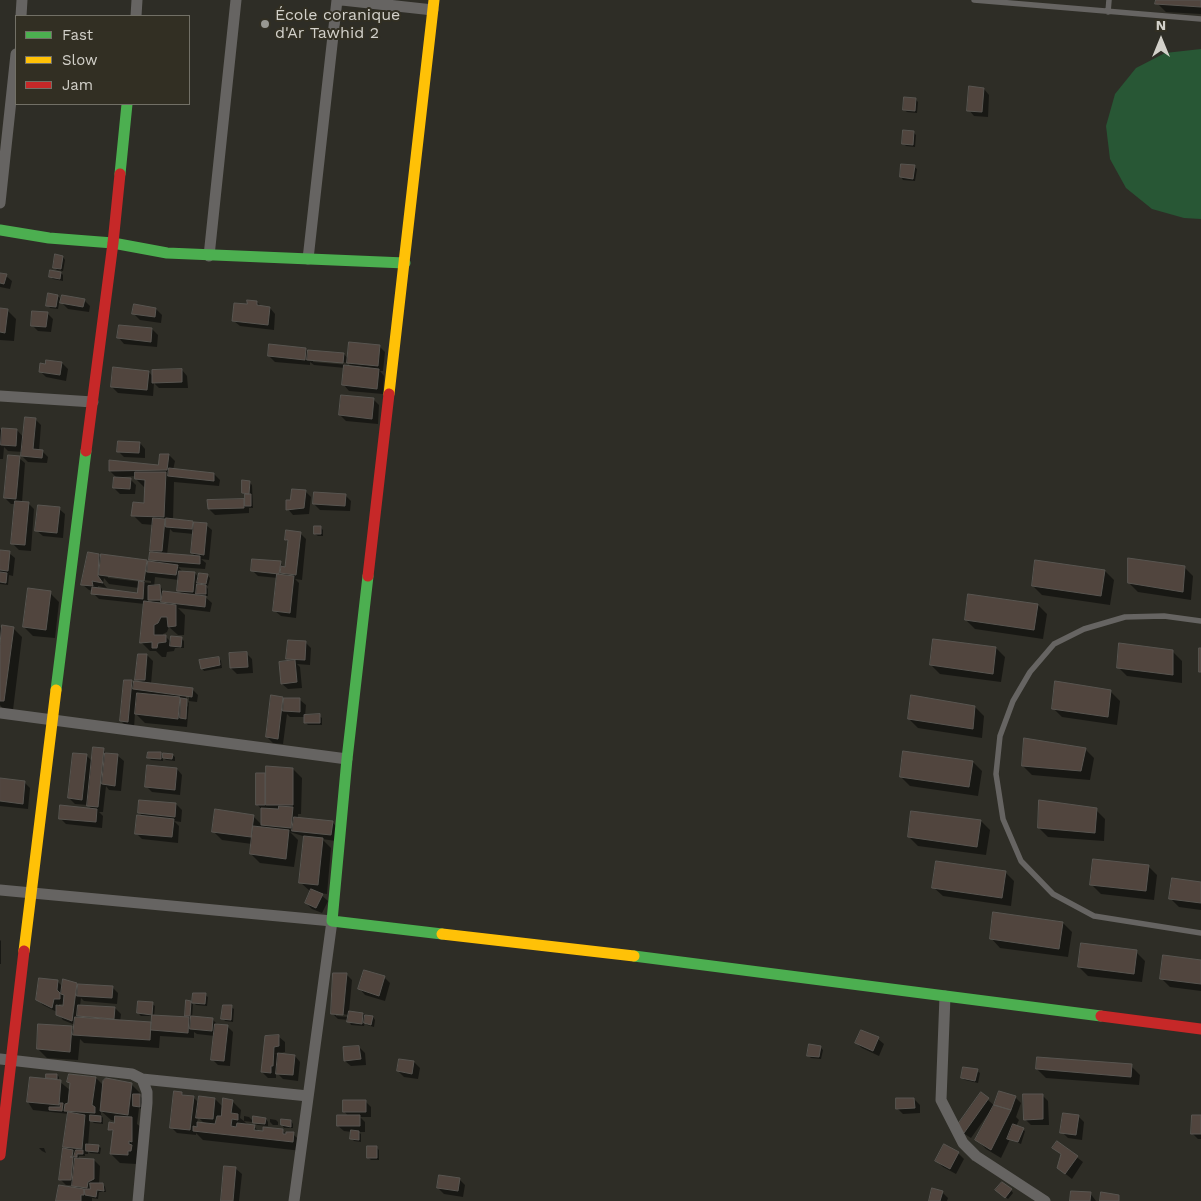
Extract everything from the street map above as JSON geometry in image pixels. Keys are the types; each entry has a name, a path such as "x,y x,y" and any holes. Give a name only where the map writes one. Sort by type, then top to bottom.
{"street":[{"path":"20,15 22,0"},
{"path":"136,15 137,0"},
{"path":"209,256 236,0"},
{"path":"308,259 337,0"},
{"path":"294,1201 332,921 347,759 433,5 342,0"},
{"path":"0,203 15,63"},
{"path":"0,1156 52,719 113,243 127,105"},
{"path":"0,230 49,238 113,243 167,253 405,263"},
{"path":"0,396 93,402"},
{"path":"0,713 347,759"},
{"path":"0,890 332,921 708,965 1201,1029"},
{"path":"946,996 940,1100 964,1143 976,1156 1045,1201"},
{"path":"0,1059 132,1074 142,1079 308,1096"},
{"path":"138,1201 148,1103 147,1092 142,1079"}],"lane":[{"path":"974,0 1201,20"},
{"path":"1108,12 1109,0"},
{"path":"1201,621 1164,616 1125,617 1084,629 1054,644 1030,672 1013,701 1000,736 996,774 1003,819 1021,861 1053,894 1094,916 1201,933"}],"green space":[{"path":"1201,49 1201,219 1184,218 1152,209 1126,188 1110,159 1106,126 1115,94 1136,68 1165,53"}],"building":[{"path":"1156,0 1201,0 1201,7 1155,4"},
{"path":"969,86 984,88 982,112 967,111"},
{"path":"904,97 916,98 915,111 903,110"},
{"path":"903,130 914,131 913,145 902,144"},
{"path":"901,164 915,165 913,179 900,177"},
{"path":"55,254 63,256 61,269 53,268"},
{"path":"50,270 61,272 60,279 49,277"},
{"path":"0,273 7,274 4,284 0,283"},
{"path":"48,293 58,295 56,307 46,306"},
{"path":"62,295 85,299 83,307 60,303"},
{"path":"247,300 257,301 257,305 270,307 268,325 232,321 234,303 247,304"},
{"path":"134,304 156,308 155,317 132,314"},
{"path":"0,308 8,309 5,333 0,332"},
{"path":"32,311 48,312 46,327 31,326"},
{"path":"119,325 152,328 151,342 117,338"},
{"path":"349,342 380,345 378,366 347,363"},
{"path":"269,344 306,348 305,360 268,356"},
{"path":"308,350 344,353 343,363 307,360"},
{"path":"46,360 62,362 60,375 39,372 40,363 45,364"},
{"path":"344,365 379,369 377,389 342,385"},
{"path":"113,367 149,371 147,390 111,387"},
{"path":"182,369 182,382 152,383 152,370"},
{"path":"341,395 374,398 372,419 339,415"},
{"path":"25,417 36,418 33,449 43,450 42,458 21,456"},
{"path":"2,428 17,429 16,446 1,445"},
{"path":"118,441 140,442 139,453 117,452"},
{"path":"160,454 169,454 167,470 109,471 109,460 158,465"},
{"path":"8,455 20,456 16,499 4,498"},
{"path":"169,468 214,473 214,481 168,476"},
{"path":"135,472 166,472 164,517 131,516 133,502 144,503 145,480 135,479"},
{"path":"114,477 131,478 130,489 113,488"},
{"path":"242,480 250,481 249,494 242,493"},
{"path":"292,489 306,490 304,508 286,510 286,500 290,500"},
{"path":"314,492 346,494 345,506 313,504"},
{"path":"245,494 251,494 251,506 245,506"},
{"path":"244,499 244,508 208,509 207,500"},
{"path":"15,501 29,502 25,545 11,544"},
{"path":"38,505 60,507 57,533 35,531"},
{"path":"153,518 165,519 162,551 150,551"},
{"path":"166,518 193,521 192,529 166,527"},
{"path":"194,522 207,523 204,555 191,553"},
{"path":"314,526 321,526 321,534 314,534"},
{"path":"286,530 301,532 296,575 280,573 281,566 285,567 288,540 285,540"},
{"path":"0,550 10,551 8,571 0,570"},
{"path":"88,552 99,554 98,576 103,583 92,581 93,586 81,585"},
{"path":"150,552 200,556 200,564 149,560"},
{"path":"101,554 147,560 144,581 99,575"},
{"path":"1128,558 1185,566 1183,592 1128,583"},
{"path":"252,559 281,561 279,574 251,571"},
{"path":"1035,560 1105,570 1101,596 1032,586"},
{"path":"148,561 178,565 176,575 147,572"},
{"path":"179,571 195,572 193,592 177,591"},
{"path":"0,572 7,573 6,583 0,582"},
{"path":"199,573 208,574 206,584 197,583"},
{"path":"277,574 294,576 290,613 273,611"},
{"path":"139,581 144,582 143,599 91,594 92,587 137,593"},
{"path":"197,584 206,585 206,594 196,594"},
{"path":"160,585 161,600 148,600 148,586"},
{"path":"28,588 51,591 46,630 23,627"},
{"path":"163,591 206,596 205,607 161,602"},
{"path":"968,594 1038,604 1034,630 965,620"},
{"path":"144,601 176,605 176,626 168,627 167,617 161,617 158,623 154,625 154,635 166,635 166,642 158,643 157,648 152,648 152,642 140,643"},
{"path":"2,625 14,627 4,701 0,701 0,645"},
{"path":"171,636 182,637 181,647 170,646"},
{"path":"933,639 996,647 993,674 930,665"},
{"path":"288,640 306,641 305,660 286,659"},
{"path":"1119,643 1173,650 1173,675 1117,668"},
{"path":"1199,648 1201,648 1201,672 1199,672"},
{"path":"247,652 248,667 230,668 229,653"},
{"path":"138,654 147,654 145,680 135,680"},
{"path":"219,657 220,665 201,669 199,660"},
{"path":"295,660 297,682 281,684 279,662"},
{"path":"124,680 132,680 128,722 120,721"},
{"path":"134,681 193,688 192,697 133,689"},
{"path":"1055,681 1111,690 1108,717 1052,709"},
{"path":"137,693 180,697 178,719 135,714"},
{"path":"271,695 283,697 278,739 266,737"},
{"path":"911,695 975,706 973,729 908,719"},
{"path":"181,698 187,699 186,719 180,718"},
{"path":"284,698 300,698 300,712 283,711"},
{"path":"320,714 320,723 304,723 304,715"},
{"path":"1024,738 1086,748 1081,771 1022,766"},
{"path":"93,747 104,748 98,807 87,806"},
{"path":"903,751 973,761 969,787 900,777"},
{"path":"148,752 161,752 161,759 147,758"},
{"path":"73,753 87,754 82,800 68,798"},
{"path":"105,753 118,754 115,786 102,784"},
{"path":"163,753 173,754 172,759 163,758"},
{"path":"147,765 177,768 175,790 145,787"},
{"path":"266,766 293,768 293,805 266,805"},
{"path":"256,773 265,773 265,805 256,805"},
{"path":"0,778 25,781 23,804 0,801"},
{"path":"139,800 176,803 175,817 138,813"},
{"path":"1039,800 1097,808 1095,833 1038,828"},
{"path":"60,805 97,809 96,822 59,819"},
{"path":"279,806 293,807 291,828 261,825 261,808 278,809"},
{"path":"215,809 254,815 251,837 212,832"},
{"path":"911,811 981,820 977,847 908,837"},
{"path":"137,815 174,819 172,837 135,834"},
{"path":"294,817 333,821 331,835 292,831"},
{"path":"253,826 289,830 286,859 250,854"},
{"path":"304,836 323,838 318,885 299,883"},
{"path":"1093,859 1149,865 1146,891 1090,885"},
{"path":"936,861 1006,871 1002,898 932,888"},
{"path":"1172,878 1201,882 1201,903 1169,899"},
{"path":"311,889 323,894 316,908 305,903"},
{"path":"993,912 1063,922 1059,949 990,939"},
{"path":"1081,943 1137,950 1134,974 1078,967"},
{"path":"1163,955 1201,960 1201,984 1160,979"},
{"path":"364,970 385,976 379,996 358,989"},
{"path":"333,973 347,973 343,1015 331,1014"},
{"path":"39,978 58,980 57,990 60,993 60,999 54,999 52,1008 36,1000"},
{"path":"63,979 77,983 72,1021 56,1015 56,1005 63,1006 64,995 61,994"},
{"path":"78,984 113,986 112,998 77,996"},
{"path":"193,993 206,993 205,1004 192,1003"},
{"path":"186,1000 191,1001 190,1016 185,1016"},
{"path":"138,1001 153,1002 152,1015 137,1013"},
{"path":"78,1005 115,1007 114,1019 77,1016"},
{"path":"223,1005 232,1005 231,1020 221,1019"},
{"path":"349,1011 363,1013 362,1024 347,1022"},
{"path":"152,1015 189,1017 188,1033 151,1030"},
{"path":"365,1015 373,1016 371,1025 364,1023"},
{"path":"191,1016 213,1018 212,1031 190,1029"},
{"path":"75,1017 151,1022 150,1040 73,1035"},
{"path":"38,1024 72,1026 70,1052 37,1049"},
{"path":"215,1024 228,1025 224,1061 211,1060"},
{"path":"861,1030 879,1037 873,1051 855,1043"},
{"path":"279,1035 279,1046 274,1047 271,1073 261,1072 265,1036"},
{"path":"809,1044 821,1046 819,1057 807,1056"},
{"path":"359,1046 361,1059 344,1061 343,1047"},
{"path":"278,1053 295,1055 293,1075 276,1074"},
{"path":"1037,1057 1132,1064 1131,1077 1036,1069"},
{"path":"399,1059 414,1061 412,1074 397,1071"},
{"path":"963,1067 978,1069 975,1081 961,1078"},
{"path":"46,1074 57,1074 57,1079 46,1078"},
{"path":"69,1074 96,1077 92,1105 95,1107 95,1113 64,1111 65,1104 68,1103 70,1083 67,1082"},
{"path":"30,1077 61,1080 59,1105 27,1102"},
{"path":"106,1078 132,1083 128,1115 100,1111 103,1081"},
{"path":"174,1091 182,1092 182,1095 194,1096 190,1130 170,1128"},
{"path":"999,1091 1016,1096 1011,1110 994,1105"},
{"path":"981,1092 989,1098 964,1133 956,1127"},
{"path":"133,1094 140,1094 140,1107 133,1106"},
{"path":"1023,1094 1043,1094 1043,1119 1024,1120"},
{"path":"199,1096 215,1098 213,1119 196,1118"},
{"path":"223,1098 233,1100 231,1113 238,1114 238,1120 232,1119 231,1126 236,1127 237,1123 255,1125 254,1130 263,1131 263,1127 283,1129 283,1134 294,1132 293,1142 193,1131 193,1126 197,1127 197,1122 215,1124 217,1116 221,1116"},
{"path":"896,1098 914,1098 915,1108 896,1109"},
{"path":"343,1100 366,1100 366,1112 343,1112"},
{"path":"60,1103 63,1103 62,1111 49,1110 49,1107 60,1107"},
{"path":"994,1105 1011,1110 991,1150 975,1140"},
{"path":"68,1112 85,1115 82,1149 63,1147"},
{"path":"1063,1113 1079,1115 1076,1135 1060,1133"},
{"path":"90,1115 101,1116 101,1122 90,1121"},
{"path":"337,1115 360,1115 360,1126 337,1126"},
{"path":"1192,1115 1201,1115 1201,1134 1191,1134"},
{"path":"115,1116 132,1117 132,1142 129,1141 129,1144 132,1145 128,1155 110,1154 113,1130 108,1130 109,1122 114,1123"},
{"path":"253,1116 266,1118 265,1124 253,1123"},
{"path":"281,1119 291,1120 291,1127 281,1125"},
{"path":"1013,1124 1024,1128 1018,1142 1007,1139"},
{"path":"351,1130 359,1131 359,1140 350,1139"},
{"path":"1057,1141 1078,1156 1065,1174 1057,1168 1061,1154 1052,1148"},
{"path":"86,1144 99,1145 98,1152 86,1151"},
{"path":"944,1144 959,1152 950,1169 935,1161"},
{"path":"367,1146 377,1146 377,1158 367,1158"},
{"path":"63,1148 73,1150 71,1180 59,1180"},
{"path":"76,1150 83,1150 83,1154 77,1154 77,1157 74,1157"},
{"path":"75,1158 94,1159 94,1179 88,1182 87,1188 72,1186"},
{"path":"224,1166 236,1167 233,1201 221,1201"},
{"path":"439,1175 460,1178 458,1191 437,1188"},
{"path":"1002,1182 1012,1189 1005,1198 995,1190"},
{"path":"90,1183 103,1183 104,1191 97,1190 96,1197 85,1195 84,1189 90,1189"},
{"path":"59,1185 84,1189 81,1201 56,1201"},
{"path":"932,1188 943,1191 940,1201 929,1201"},
{"path":"1071,1191 1091,1192 1090,1201 1070,1201"},
{"path":"1101,1192 1119,1195 1119,1201 1100,1201"}],"traffic: fast":[{"path":"120,174 127,105"},
{"path":"0,230 49,238 113,243 167,253 405,263"},
{"path":"56,690 86,451"},
{"path":"368,576 347,759 332,921 442,934"},
{"path":"634,956 1101,1016"}],"traffic: slow":[{"path":"389,394 434,0"},
{"path":"24,951 56,690"},
{"path":"442,934 634,956"}],"traffic: jam":[{"path":"86,451 120,174"},
{"path":"368,576 389,394"},
{"path":"0,1155 24,951"},
{"path":"1101,1016 1201,1029"}],"place":[{"name":"École coranique d'Ar Tawhid 2","path":"265,24"}]}
